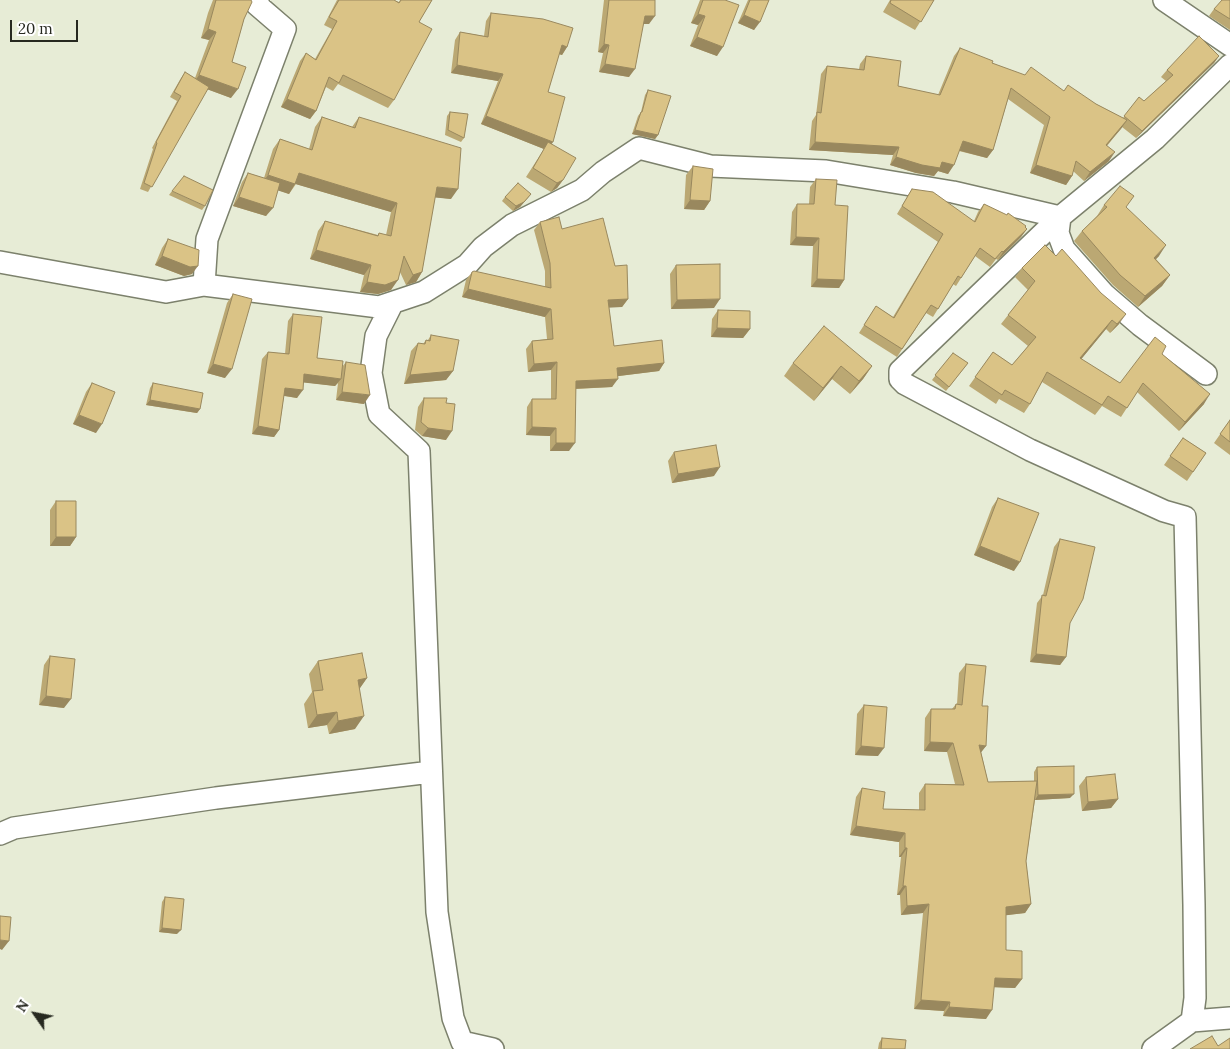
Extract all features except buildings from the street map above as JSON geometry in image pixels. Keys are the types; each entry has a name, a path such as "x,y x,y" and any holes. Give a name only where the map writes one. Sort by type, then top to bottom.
{"street":[{"path":"204,285 207,239 285,29 256,4 258,0"},
{"path":"1164,0 1230,45"},
{"path":"1192,1021 1195,998 1194,904 1185,517 1164,511 1030,450 905,384 900,380 900,371 1060,217 1155,139 1230,65"},
{"path":"0,262 166,292 204,285 379,307 424,292 467,265 483,247 512,225 582,190 603,172 639,148 710,166 826,171 953,192 1060,217"},
{"path":"1060,217 1058,233 1064,249 1104,294 1140,325 1206,374"},
{"path":"392,304 376,336 371,374 380,414 419,451 437,912 453,1018 462,1042 493,1049"},
{"path":"0,834 14,828 216,798 431,772"},
{"path":"1154,1049 1192,1021 1230,1018"}]}
